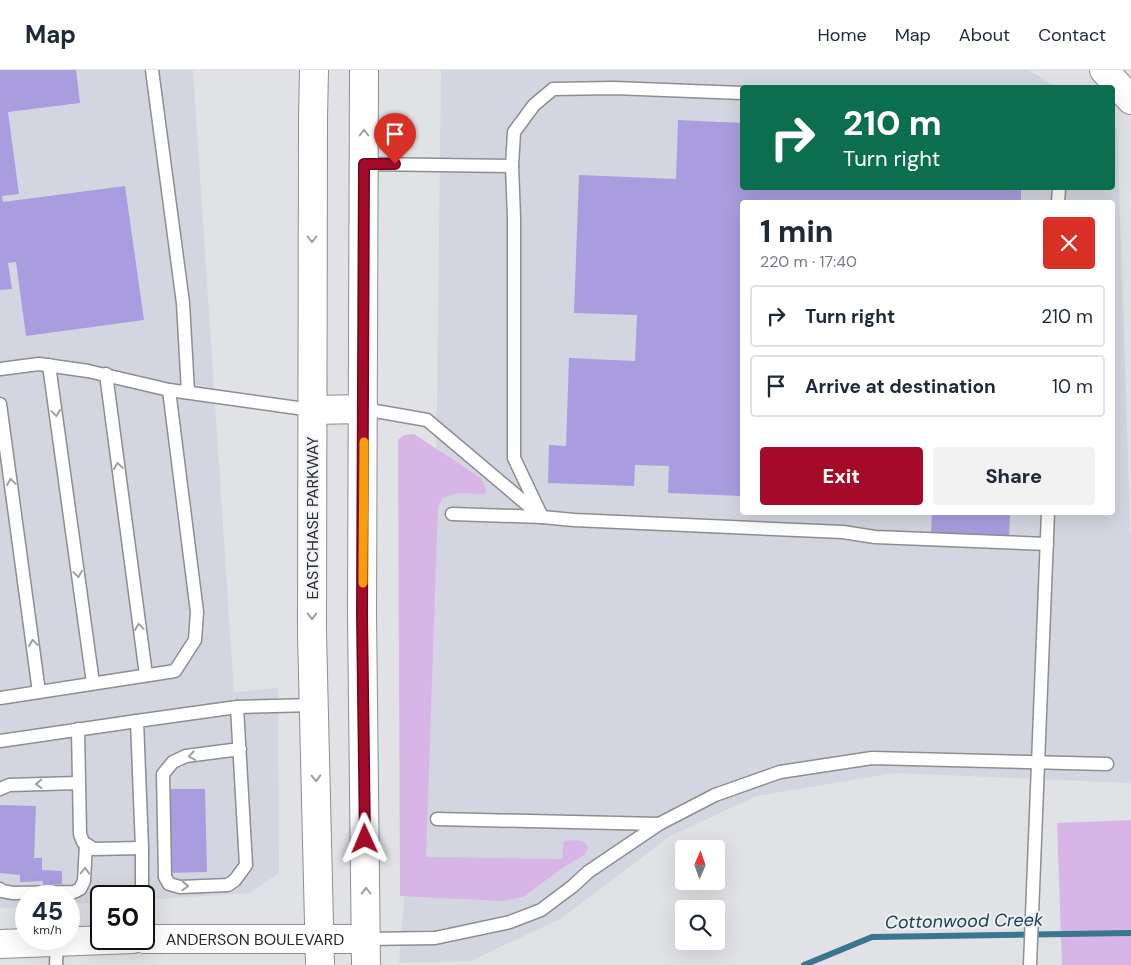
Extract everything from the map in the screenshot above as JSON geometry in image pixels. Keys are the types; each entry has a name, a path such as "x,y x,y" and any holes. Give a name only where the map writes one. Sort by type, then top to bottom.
{"main road":[{"name":"EASTCHASE PARKWAY","path":"314,70 312,127 312,633 320,953"},
{"path":"364,70 362,614 366,952"},
{"path":"1104,70 1131,100"},
{"path":"312,410 364,409"},
{"name":"ANDERSON BOULEVARD","path":"155,940 320,953 366,952"},
{"path":"0,944 57,953 90,947"}],"lane":[{"path":"152,70 184,303 188,392"},
{"path":"542,517 514,458 512,166 514,132 534,105 553,89 614,88 740,93"},
{"path":"364,164 512,166"},
{"path":"0,368 39,364 49,365 106,374 169,390 312,410"},
{"path":"49,365 93,683"},
{"path":"106,374 146,675"},
{"path":"0,698 174,671 196,640 197,612 169,390"},
{"path":"0,404 39,692"},
{"path":"364,409 427,420 542,517"},
{"path":"452,514 843,532 876,537 1047,544"},
{"path":"1030,964 1048,515"},
{"path":"0,740 237,706 314,705"},
{"path":"237,706 240,750 246,865 235,880 228,885 180,887 170,884 165,876 164,774 173,762 186,756 240,750"},
{"path":"136,721 142,885"},
{"path":"78,729 80,834 83,842 94,850 142,848"},
{"path":"366,952 510,922 541,910 620,848 659,824 715,795 780,772 872,758 1038,767 1107,764"},
{"path":"0,789 9,785 78,783"},
{"path":"437,819 659,824"},
{"path":"0,889 13,893 74,892 80,889 84,881 86,845"}],"shaded area":[{"path":"0,70 193,70 234,692 278,688 279,873 250,893 155,899 155,885 90,885 90,903 80,903 80,885 15,885 15,907 0,908"},
{"path":"441,70 1029,70 1053,85 740,85 740,190 1115,190 1115,126 1117,128 1131,545 1131,783 895,773 757,796 670,836 562,918 471,961 399,963 436,483"},
{"path":"414,434 481,478 486,490 485,494 457,493 443,498 438,507 426,857 562,859 564,841 576,840 585,842 588,848 585,855 567,865 523,897 502,901 400,896 398,440 404,435"},
{"path":"1131,820 1131,965 1062,965 1057,823"}],"building":[{"path":"0,70 76,70 80,103 8,112 19,194 2,196 3,202 125,186 144,320 26,336 16,262 8,263 12,289 0,290"},
{"path":"678,120 740,123 740,190 1021,190 1021,200 740,200 740,496 668,493 669,466 635,465 634,486 548,483 549,445 566,446 569,358 635,361 637,315 574,313 579,175 676,179"},
{"path":"932,515 1010,515 1009,540 931,537"},
{"path":"167,789 205,789 207,872 166,873"},
{"path":"0,805 36,806 34,858 42,858 42,870 62,871 62,884 43,885 43,881 20,882 20,875 0,873"}],"waterway":[{"name":"Cottonwood Creek","path":"804,965 872,937 1131,933"}],"slow traffic":[{"path":"363,583 364,442"}],"route":[{"path":"365,839 362,614 364,164 395,164"}]}
